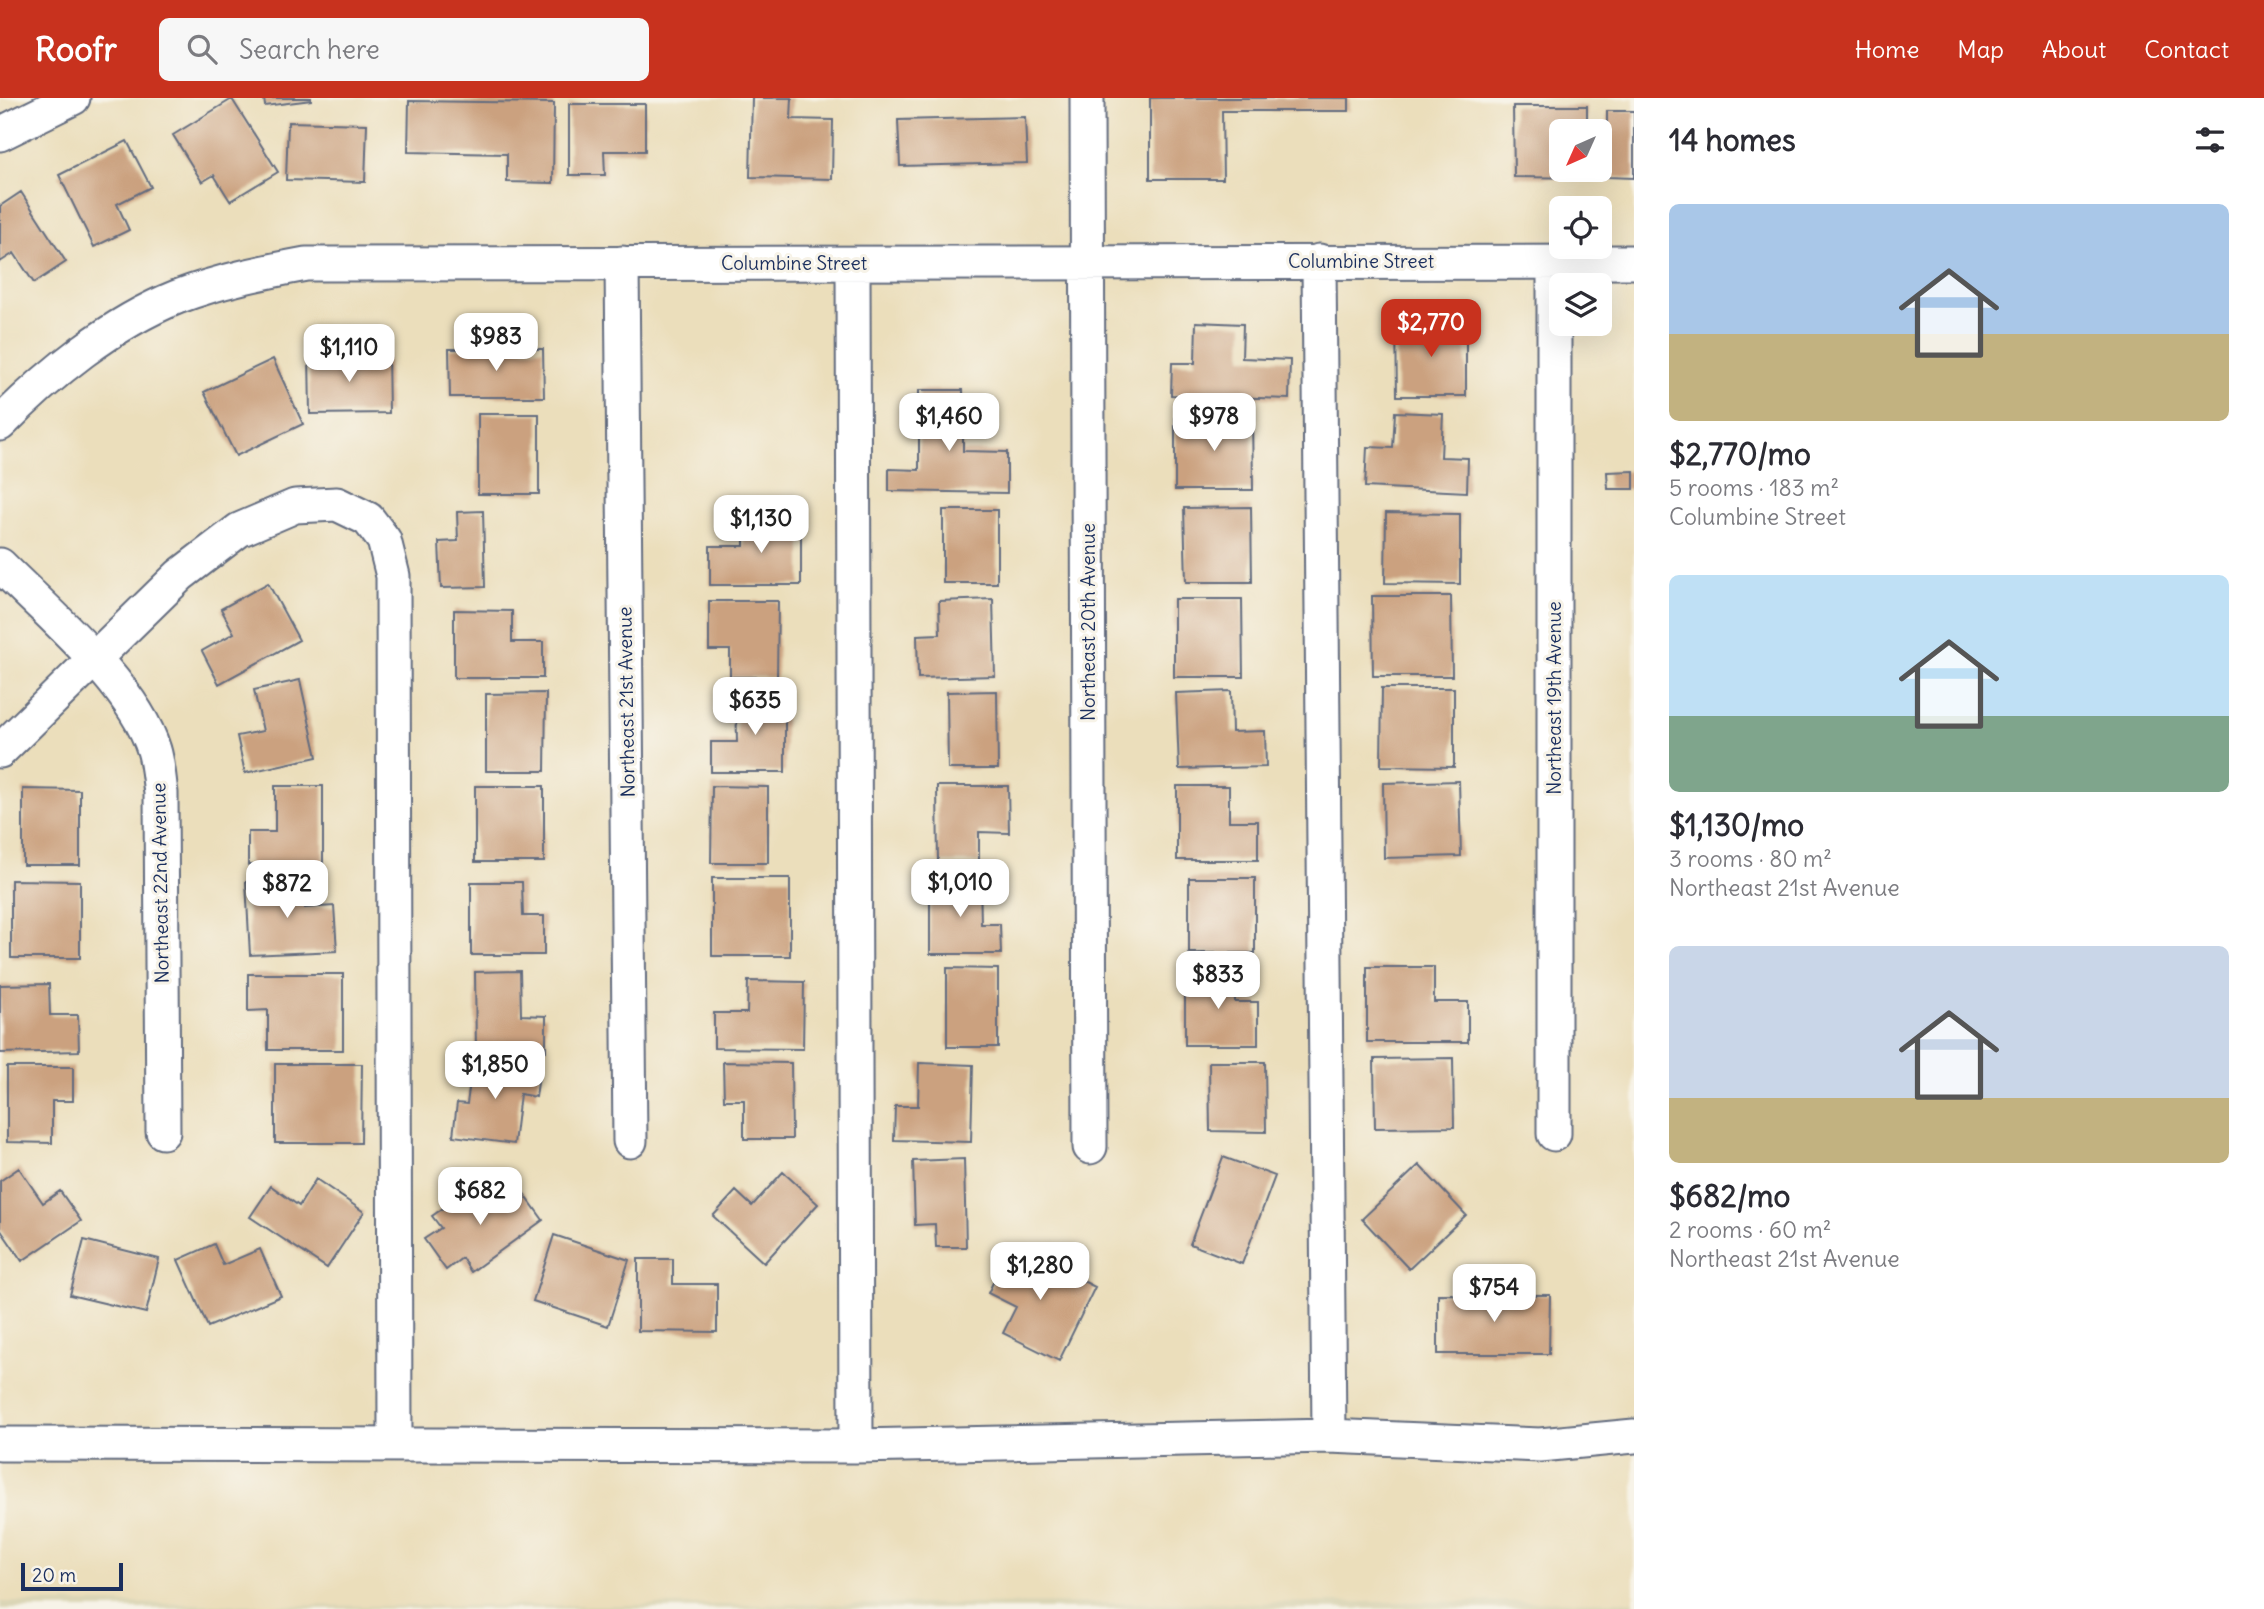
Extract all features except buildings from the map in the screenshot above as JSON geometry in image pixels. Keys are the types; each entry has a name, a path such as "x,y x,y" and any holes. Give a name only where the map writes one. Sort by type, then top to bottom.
{"street":[{"path":"0,134 73,98"},
{"name":"Northeast 20th Avenue","path":"1087,98 1090,1147"},
{"name":"Columbine Street","path":"0,424 63,368 119,328 176,298 246,276 306,264 853,264 1086,260 1634,262"},
{"path":"1319,261 1329,1436"},
{"name":"Northeast 21st Avenue","path":"622,262 630,1141"},
{"name":"Northeast 19th Avenue","path":"1553,263 1554,1134"},
{"path":"853,264 856,1446"},
{"path":"0,751 92,658 180,575 239,530 295,506 337,504 368,519 384,540 393,576 395,1445"},
{"name":"Northeast 22nd Avenue","path":"0,565 92,658 129,702 154,750 159,782 163,1132"},
{"path":"0,1444 856,1446 1329,1436 1540,1445 1634,1436"}],"shaded area":[{"path":"1634,1601 1634,1609 0,1609 0,1602 393,1606"}]}
